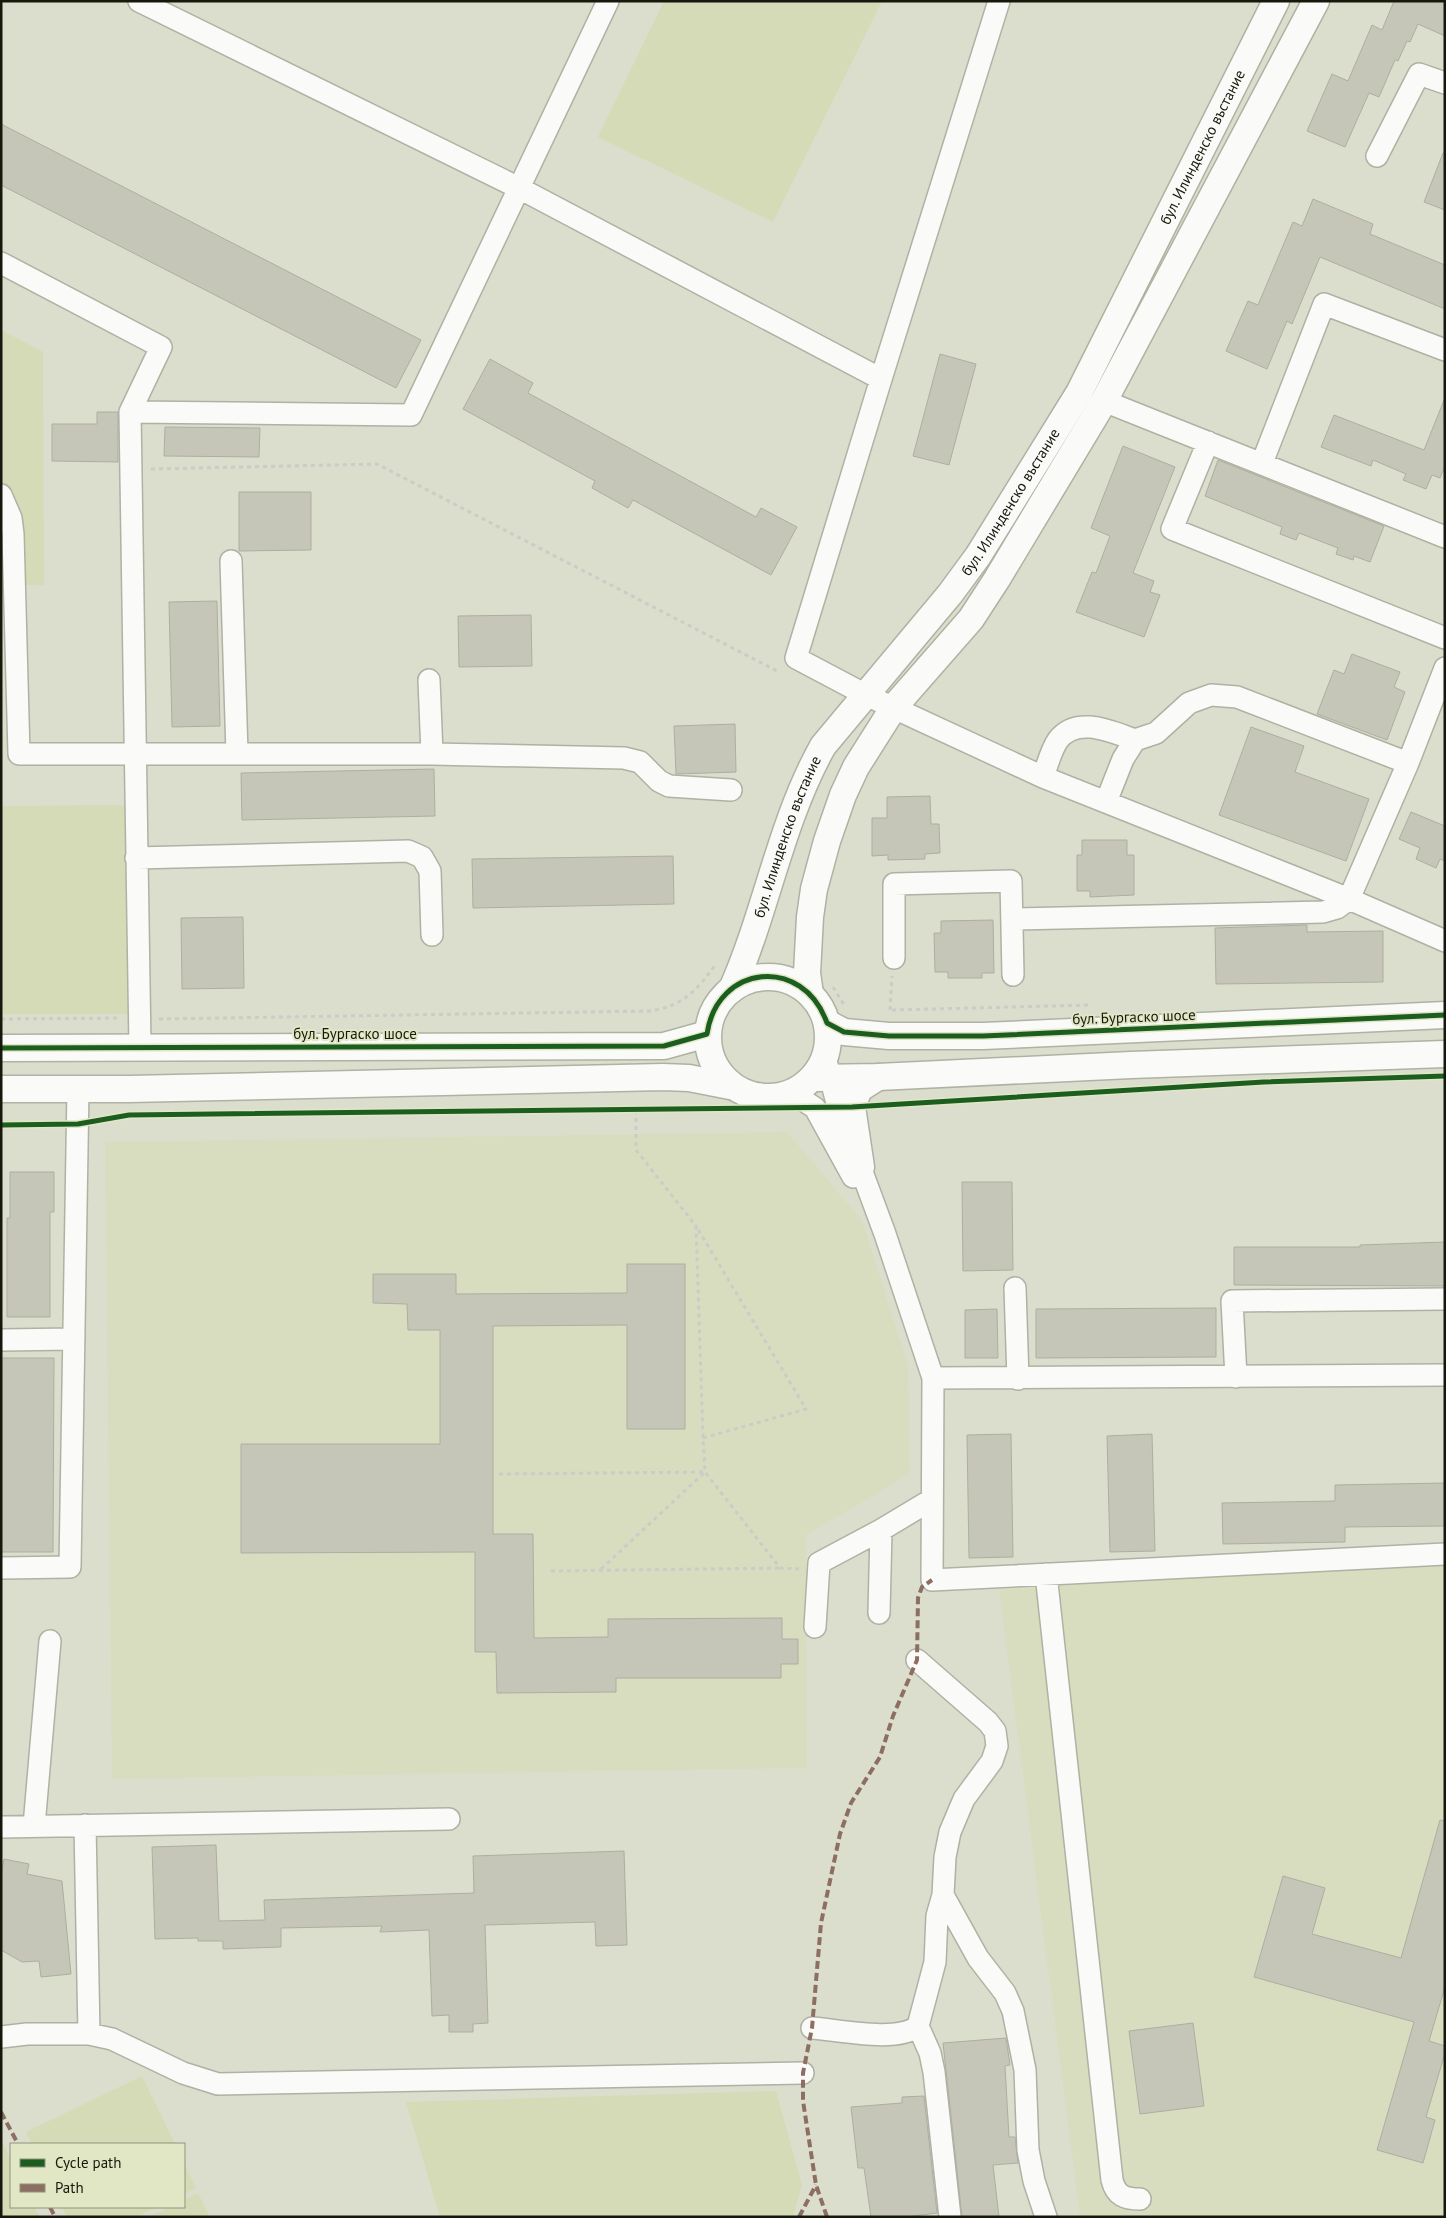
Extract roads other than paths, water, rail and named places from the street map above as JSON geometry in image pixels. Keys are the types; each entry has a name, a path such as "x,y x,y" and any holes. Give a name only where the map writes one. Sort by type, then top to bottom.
{"main road":[{"name":"бул. Илинденско въстание","path":"732,989 757,925 798,795 822,746 950,594 978,556 1079,393 1276,1"},
{"name":"бул. Илинденско въстание","path":"821,989 807,973 810,917 814,889 826,841 842,795 856,766 894,707 971,619 1104,401 1316,1"},
{"path":"730,1086 718,1072 709,1054 707,1034 713,1011 719,1001 732,989 747,980 770,977 821,989 821,1008 837,1017 829,1040 824,1071"},
{"name":"бул. Бургаско шосе","path":"837,1017 844,1032 889,1036 974,1036 1445,1015"},
{"name":"бул. Бургаско шосе","path":"1,1048 664,1046 707,1034"},
{"path":"1,1089 689,1078 730,1086 760,1098 777,1097 792,1093 824,1071 878,1077 1445,1054"},
{"path":"862,1167 852,1108 859,1089 878,1077"}],"street":[{"path":"139,1 519,188 881,378"},
{"path":"130,412 411,415 608,1"},
{"path":"999,1 796,658 866,696 894,707 1043,777 1349,899 1445,941"},
{"path":"1378,156 1419,74 1445,83"},
{"path":"1,263 161,347 130,412 140,1047"},
{"path":"1262,463 1324,304 1445,350"},
{"path":"1104,401 1445,537"},
{"path":"1208,442 1172,529 1445,638"},
{"path":"1,495 11,518 14,534 19,754 432,754 624,758 640,762 659,781 669,786 731,790"},
{"path":"231,561 237,753"},
{"path":"1012,919 1323,912 1337,908 1349,899 1408,763 1445,668"},
{"path":"429,680 432,754"},
{"path":"1043,777 1057,741 1068,730 1087,727 1104,729 1135,740 1156,733 1189,703 1211,695 1236,698 1408,763"},
{"path":"1106,802 1123,759 1135,740"},
{"path":"136,858 408,851 422,857 430,871 432,934"},
{"path":"894,958 894,884 1011,881 1013,975"},
{"path":"824,1071 862,1167 934,1378 932,1580 1445,1554"},
{"path":"1,1568 70,1567 78,1089"},
{"path":"792,1093 815,1108 885,1234"},
{"path":"1016,1288 1018,1379"},
{"path":"1236,1377 1232,1301 1445,1299"},
{"path":"1,1340 74,1338"},
{"path":"934,1378 1445,1375"},
{"path":"815,1626 819,1563 932,1500"},
{"path":"879,1613 881,1530"},
{"path":"1046,1574 1112,2180 1114,2190 1121,2197 1140,2199"},
{"path":"34,1826 50,1641"},
{"path":"812,2028 876,2035 900,2034 912,2031 918,2026 935,1962 937,1916 943,1895 945,1857 950,1832 964,1799 992,1761 997,1746 995,1731 988,1722 917,1660"},
{"path":"1,1827 449,1819"},
{"path":"85,1825 88,2034"},
{"path":"943,1895 978,1958 1005,1993 1013,2011 1025,2070 1028,2150 1034,2181 1046,2217"},
{"path":"918,2026 930,2053 934,2072 950,2217"},
{"path":"1,2037 27,2034 88,2034 112,2039 183,2073 218,2084 803,2073"}]}
